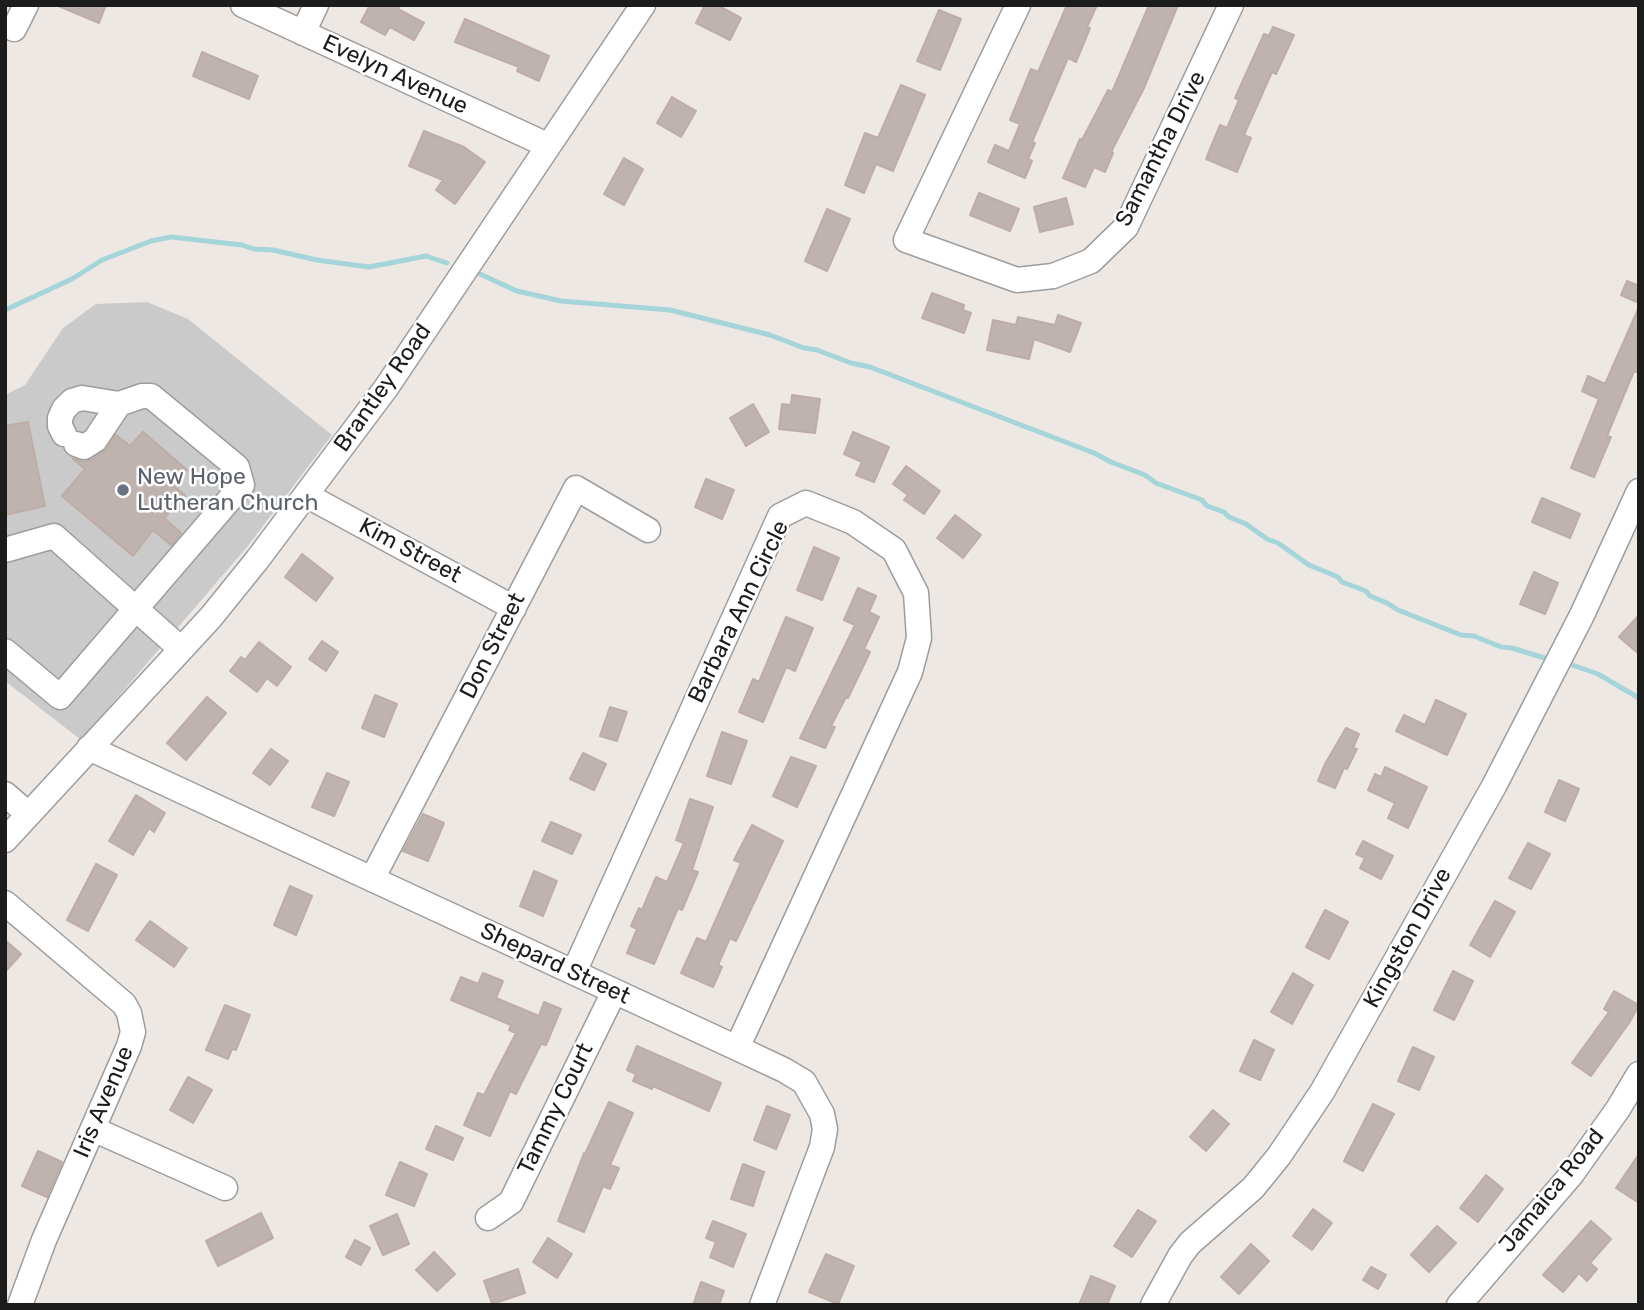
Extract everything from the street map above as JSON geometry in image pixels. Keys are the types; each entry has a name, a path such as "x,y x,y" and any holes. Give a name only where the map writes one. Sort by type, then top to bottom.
{"street":[{"path":"14,29 26,5"},
{"name":"Evelyn Avenue","path":"243,5 547,145"},
{"path":"303,33 316,5"},
{"name":"Brantley Road","path":"5,839 181,649 250,569 386,388 643,5"},
{"name":"Samantha Drive","path":"1018,5 906,240 1017,280 1054,276 1091,261 1126,227 1231,5"},
{"path":"5,651 60,697 243,485 237,467 151,396 142,396 118,404 82,398 72,401 64,409 60,426 70,439 84,447 95,440 118,404"},
{"name":"Don Street","path":"372,879 576,488 648,530"},
{"name":"Kingston Drive","path":"1153,1305 1190,1243 1253,1188 1279,1156 1322,1092 1494,786 1581,615 1628,540 1639,491"},
{"name":"Kim Street","path":"306,495 514,608"},
{"name":"Barbara Ann Circle","path":"574,972 780,516 806,503 853,522 894,550 916,593 919,638 910,672 737,1048"},
{"path":"5,550 54,536 181,649"},
{"name":"Shepard Street","path":"89,748 737,1048 804,1082 822,1114 825,1129 822,1147 762,1305"},
{"path":"5,794 28,814"},
{"name":"Iris Avenue","path":"5,903 124,1004 133,1032 44,1240 20,1305"},
{"name":"Tammy Court","path":"488,1218 511,1202 614,992"},
{"name":"Jamaica Road","path":"1460,1305 1571,1175 1618,1109 1639,1074"},
{"path":"93,1129 225,1188"}],"shaded area":[{"name":"New Hope Lutheran Church","path":"147,302 188,319 332,435 247,547 81,740 5,681 5,395 25,385 63,328 96,304"}],"building":[{"path":"56,5 106,5 99,23"},
{"path":"370,5 400,5 398,9 424,23 414,40 390,27 385,35 361,22"},
{"path":"705,5 717,5 741,18 730,40 696,23"},
{"path":"1067,5 1097,5 1076,62 1068,58 1032,142 1035,143 1028,159 1032,161 1025,178 988,162 995,145 1009,151 1020,124 1010,120 1031,69 1038,72"},
{"path":"1149,5 1178,5 1144,88 1111,152 1113,153 1105,172 1094,167 1085,187 1063,178 1080,139 1082,140 1108,90 1112,92"},
{"path":"939,10 961,19 940,70 917,61"},
{"path":"465,19 549,56 539,81 517,71 519,67 455,42"},
{"path":"1273,27 1294,35 1276,74 1272,72 1244,135 1251,138 1237,172 1206,159 1220,125 1227,128 1239,100 1235,98 1264,34 1269,36"},
{"path":"202,52 258,76 249,99 193,76"},
{"path":"901,85 925,95 893,171 876,164 864,193 845,185 865,133 878,138"},
{"path":"672,97 696,111 681,137 657,123"},
{"path":"424,131 464,147 485,162 455,204 436,190 443,180 409,166"},
{"path":"624,158 643,169 624,205 604,194"},
{"path":"979,193 1019,209 1010,231 970,215"},
{"path":"1066,198 1073,224 1040,232 1034,207"},
{"path":"827,209 850,219 827,271 805,261"},
{"path":"1627,281 1639,286 1639,303 1621,295"},
{"path":"932,293 964,305 963,310 971,313 964,333 922,318"},
{"path":"1639,307 1639,373 1634,371 1607,436 1611,437 1594,477 1571,468 1599,399 1582,391 1588,376 1605,384"},
{"path":"1058,315 1081,323 1070,352 1034,339 1029,359 987,350 993,320 1016,325 1018,317 1055,325"},
{"path":"792,395 820,399 815,433 779,429 782,404 791,405"},
{"path":"753,404 769,432 746,446 730,418"},
{"path":"28,422 45,506 5,515 5,426"},
{"name":"New Hope Lutheran Church","path":"143,432 187,470 174,486 185,495 164,518 181,533 171,545 153,530 133,556 62,496 85,469 73,459 85,462 92,460 107,449 116,435 130,446"},
{"path":"853,432 889,447 874,482 856,475 862,462 844,454"},
{"path":"906,466 940,491 924,514 904,500 908,495 893,484"},
{"path":"706,479 734,490 722,519 695,507"},
{"path":"1542,498 1580,514 1570,538 1532,522"},
{"path":"955,515 981,535 963,558 937,538"},
{"path":"814,547 839,558 822,600 797,590"},
{"path":"302,554 333,578 316,601 285,577"},
{"path":"1534,572 1558,583 1545,614 1520,604"},
{"path":"858,588 876,596 869,612 879,617 864,649 870,652 831,726 835,727 825,748 800,738 855,625 844,620"},
{"path":"1639,615 1639,654 1619,637"},
{"path":"786,617 813,628 795,671 786,667 763,722 739,712 753,679 759,682"},
{"path":"322,641 338,652 326,671 309,659"},
{"path":"259,642 291,667 277,686 267,678 257,692 230,671 241,657 245,660"},
{"path":"375,695 397,704 384,737 362,728"},
{"path":"207,697 226,713 186,760 167,743"},
{"path":"1436,700 1466,714 1447,755 1396,731 1404,715 1425,725"},
{"path":"610,707 627,712 617,741 600,736"},
{"path":"1346,728 1359,734 1353,748 1357,749 1335,788 1318,781"},
{"path":"722,732 747,741 731,784 707,776"},
{"path":"271,749 288,761 270,785 253,773"},
{"path":"583,753 606,764 594,790 570,779"},
{"path":"791,757 816,766 797,807 773,796"},
{"path":"1385,767 1427,787 1408,828 1388,818 1395,803 1368,790 1375,774 1381,777"},
{"path":"327,773 349,782 334,816 312,807"},
{"path":"1559,780 1579,789 1565,821 1545,812"},
{"path":"136,795 165,813 154,832 149,828 133,855 109,841"},
{"path":"690,799 713,807 692,870 698,872 682,910 678,908 654,964 627,953 637,929 631,926 639,908 642,910 656,877 667,882 684,843 676,840"},
{"path":"423,814 444,823 428,861 403,851"},
{"path":"551,822 581,835 572,854 542,841"},
{"path":"752,825 783,841 736,941 730,938 718,965 722,967 713,987 681,973 697,938 706,942 741,863 734,860"},
{"path":"1363,841 1393,856 1381,879 1360,868 1365,858 1356,854"},
{"path":"1528,843 1550,854 1531,889 1509,878"},
{"path":"96,864 117,875 88,931 67,920"},
{"path":"534,871 557,881 543,916 520,906"},
{"path":"290,886 312,896 296,935 274,925"},
{"path":"1495,901 1515,912 1490,957 1470,945"},
{"path":"1325,910 1348,922 1329,959 1306,947"},
{"path":"150,921 187,948 174,967 136,940"},
{"path":"5,940 21,954 5,972"},
{"path":"1453,971 1473,981 1454,1020 1434,1010"},
{"path":"483,973 503,981 496,998 539,1016 544,1002 561,1009 546,1045 541,1044 516,1094 510,1091 490,1136 464,1125 478,1093 484,1095 516,1033 509,1030 511,1025 451,1000 461,977 478,984"},
{"path":"1293,973 1313,985 1292,1024 1271,1012"},
{"path":"1614,991 1639,1005 1591,1076 1572,1063 1609,1012 1604,1009"},
{"path":"225,1005 250,1015 236,1050 232,1049 228,1059 206,1050"},
{"path":"1254,1040 1274,1050 1260,1080 1240,1071"},
{"path":"637,1046 721,1083 709,1111 653,1086 652,1089 633,1081 636,1074 627,1070"},
{"path":"1413,1047 1434,1057 1419,1090 1398,1081"},
{"path":"188,1077 212,1090 193,1123 170,1110"},
{"path":"609,1102 633,1113 610,1165 619,1168 610,1189 603,1186 584,1232 558,1221 584,1153"},
{"path":"1373,1104 1394,1114 1363,1171 1344,1161"},
{"path":"767,1106 790,1115 776,1149 754,1140"},
{"path":"1213,1110 1229,1124 1206,1151 1190,1137"},
{"path":"436,1126 463,1138 453,1160 426,1149"},
{"path":"38,1151 62,1162 47,1197 22,1186"},
{"path":"1639,1154 1639,1203 1616,1188"},
{"path":"400,1162 427,1174 414,1206 386,1195"},
{"path":"743,1164 764,1172 753,1206 731,1199"},
{"path":"1486,1175 1503,1189 1478,1222 1460,1208"},
{"path":"1313,1209 1332,1223 1312,1250 1293,1236"},
{"path":"1138,1210 1156,1221 1132,1257 1114,1246"},
{"path":"261,1213 273,1238 218,1266 206,1241"},
{"path":"397,1214 409,1244 383,1255 370,1226"},
{"path":"713,1221 746,1234 733,1267 710,1257 716,1242 706,1238"},
{"path":"1591,1221 1611,1239 1590,1263 1597,1269 1587,1281 1579,1273 1563,1292 1543,1275"},
{"path":"1437,1226 1456,1243 1429,1272 1411,1255"},
{"path":"548,1238 572,1254 557,1278 533,1262"},
{"path":"355,1240 370,1248 361,1265 346,1257"},
{"path":"1251,1244 1269,1261 1239,1294 1221,1277"},
{"path":"434,1252 455,1274 437,1291 416,1270"},
{"path":"826,1254 854,1266 838,1304 809,1292"},
{"path":"1371,1267 1386,1275 1378,1289 1363,1280"},
{"path":"518,1269 525,1293 492,1304 484,1281"},
{"path":"1091,1276 1115,1286 1107,1305 1079,1305"},
{"path":"701,1282 724,1291 719,1305 693,1305"}],"waterway":[{"path":"5,310 72,279 102,260 151,241 171,237 242,245 369,267 426,256 447,263"},
{"path":"480,274 517,291 561,301 670,310 770,335 870,367 1094,453 1145,475 1156,483 1202,500 1207,506 1224,512 1278,543 1309,565 1366,591 1370,596 1398,610 1461,635 1474,636 1501,647 1551,660"},
{"path":"1564,662 1598,674 1639,698"}],"place":[{"name":"New Hope Lutheran Church","path":"123,490"}]}
